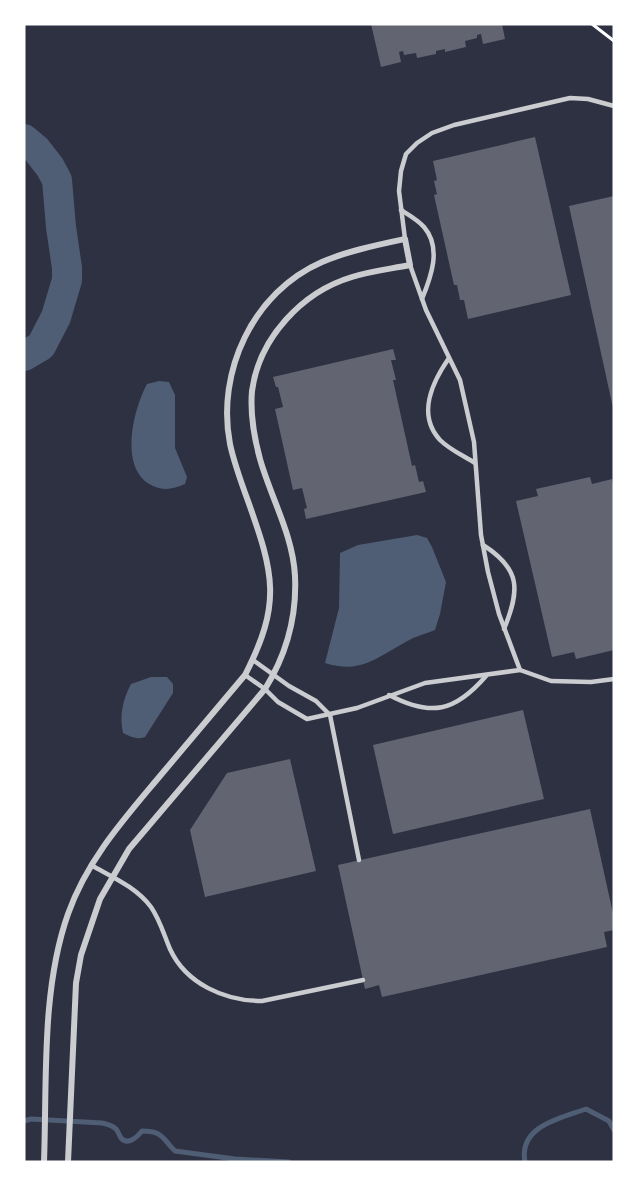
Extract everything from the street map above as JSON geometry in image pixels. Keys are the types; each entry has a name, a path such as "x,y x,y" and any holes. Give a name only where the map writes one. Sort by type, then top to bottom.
{"street":[{"path":"44,1162 49,1016 58,950 70,908 91,865 111,834 245,675 267,624 271,601 266,552 236,467 230,443 227,415 234,361 245,335 260,311 278,291 300,274 344,254 405,239 410,265 350,277 315,295 299,306 282,323 258,369 252,391 252,416 261,462 292,550 295,576 291,631 274,675 265,689 129,849 112,877 91,923 81,955 76,983 68,1162"}],"lane":[{"path":"405,239 399,191 406,154 432,133 454,125 570,98 588,99 614,106"},
{"path":"401,210 425,228 433,246 432,271 422,299"},
{"path":"410,265 422,299 460,380 476,463 483,545 488,572 504,629 520,670"},
{"path":"449,358 437,375 430,391 428,405 431,424 439,439 451,449 476,463"},
{"path":"483,545 498,554 507,564 514,580 515,597 504,629"},
{"path":"253,660 316,701 330,715 358,860"},
{"path":"245,675 265,689 278,702 307,719 357,708 425,683 520,670 551,681 591,682 614,679"},
{"path":"389,695 406,704 423,709 442,707 460,701 473,691 486,676"},
{"path":"91,865 141,895 152,908 171,951 192,978 223,996 246,1001 262,1001 363,980"}],"path":[{"path":"592,24 614,41"}],"water":[{"path":"159,381 169,382 175,395 175,448 187,477 185,484 169,489 153,486 142,478 135,467 132,454 134,423 142,395 147,384"},
{"path":"417,535 427,538 446,582 435,630 411,639 357,666 337,666 325,663 339,608 340,553 358,545"},
{"path":"151,677 167,677 173,684 173,693 145,737 134,738 123,733 121,720 124,701 131,684"}],"building":[{"path":"371,24 502,24 505,39 483,44 481,34 477,35 477,38 465,41 466,47 445,52 445,49 436,51 436,54 417,58 416,53 404,55 403,51 399,52 401,62 381,67"},
{"path":"535,137 571,295 468,319 464,300 460,300 457,285 454,285 434,195 437,194 434,181 437,180 433,161"},
{"path":"614,196 614,408 613,408 569,206"},
{"path":"393,349 396,360 391,360 396,380 393,380 412,466 415,465 419,482 423,481 426,492 306,519 304,509 307,508 302,488 293,490 275,409 283,407 273,377"},
{"path":"590,477 592,484 612,479 614,490 614,650 576,659 574,652 552,657 516,501 538,496 536,489"},
{"path":"523,710 544,799 393,834 373,745"},
{"path":"290,759 316,871 205,897 190,830 227,773"},
{"path":"590,809 614,918 614,930 604,932 607,947 382,997 379,985 365,989 338,865"}],"waterway":[{"path":"24,139 36,149 57,180 67,268 67,280 56,317 41,346 24,356"},
{"path":"525,1162 528,1140 544,1125 565,1116 586,1109 609,1121 614,1130"},
{"path":"24,1121 31,1119 102,1123 114,1128 121,1138 127,1141 135,1138 142,1131 149,1131 162,1136 175,1151 235,1159 289,1162"}]}
